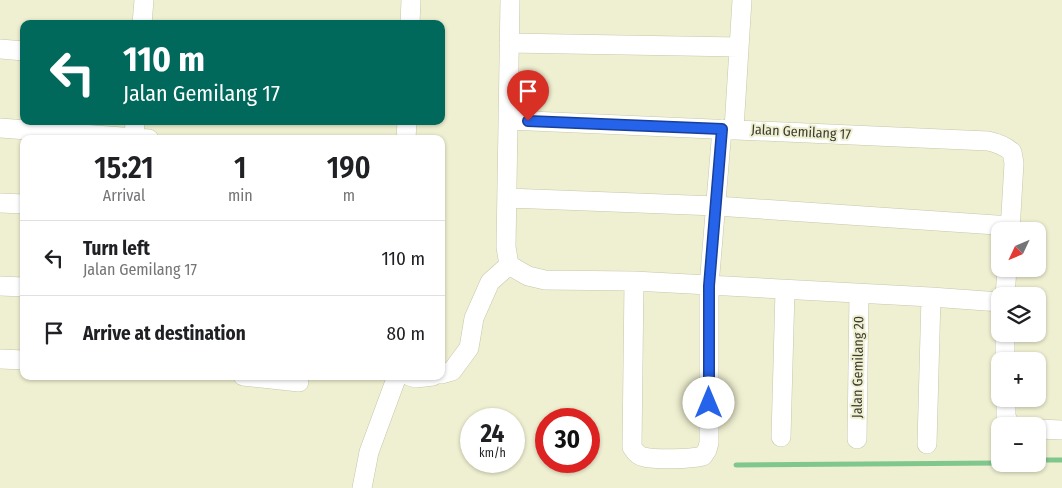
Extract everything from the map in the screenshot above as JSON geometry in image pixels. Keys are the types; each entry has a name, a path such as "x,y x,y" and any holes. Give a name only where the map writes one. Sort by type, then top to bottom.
{"street":[{"path":"142,20 144,0"},
{"path":"410,20 411,0"},
{"path":"509,265 506,247 510,0"},
{"path":"634,281 632,447 636,453 644,457 689,458 703,456 709,443 709,286 716,206 739,47 742,0"},
{"path":"509,43 739,47"},
{"path":"0,49 20,51"},
{"name":"Jalan Gemilang 17","path":"508,120 988,141 1005,146 1012,152 1014,162 1010,222"},
{"path":"0,128 138,134"},
{"path":"507,198 716,206 991,228"},
{"path":"0,203 20,204"},
{"path":"509,265 528,276 545,280 634,281 991,301"},
{"path":"445,373 452,371 470,348 474,318 490,282 509,265"},
{"path":"0,286 20,287"},
{"path":"781,437 786,290"},
{"name":"Jalan Gemilang 20","path":"857,439 859,294"},
{"path":"927,444 931,297"},
{"path":"0,359 20,360"},
{"path":"280,380 299,382"},
{"path":"362,488 369,452 396,380"},
{"path":"1046,429 1062,430"}],"waterway":[{"path":"1046,460 1062,460"},
{"path":"736,465 991,463"}],"route":[{"path":"528,121 722,129 709,286 709,403"}]}
